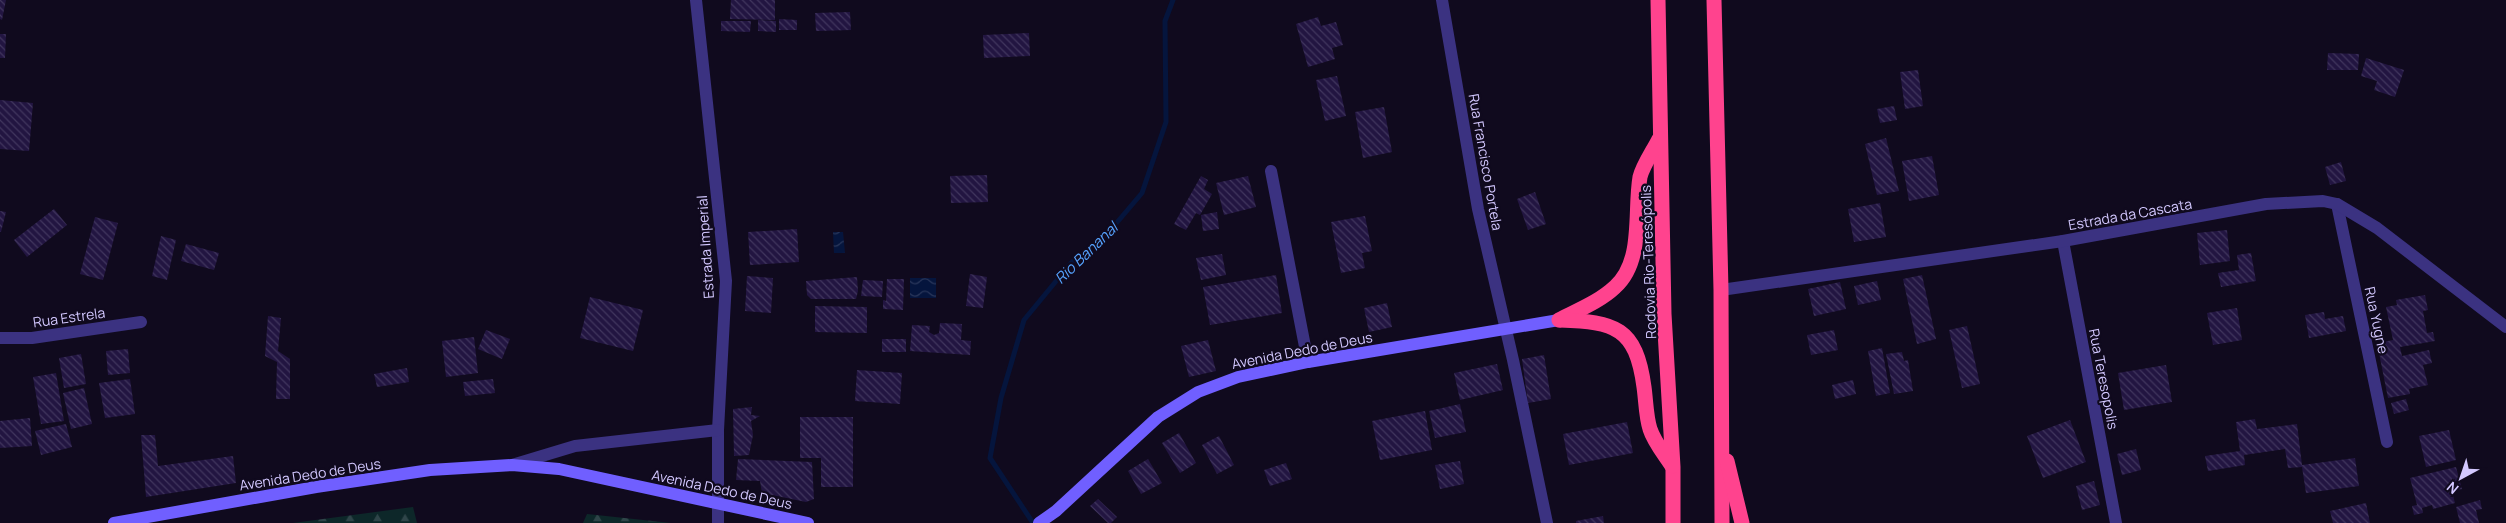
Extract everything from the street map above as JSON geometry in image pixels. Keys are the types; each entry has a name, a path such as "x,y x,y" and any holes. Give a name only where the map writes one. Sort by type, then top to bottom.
{"highway":[{"name":"Rodovia Rio-Teresópolis","path":"1658,0 1664,314 1673,467 1672,523"},
{"path":"1714,0 1721,290 1722,523"},
{"path":"1559,320 1605,295 1616,286 1628,270 1638,217 1640,176 1660,136"},
{"path":"1559,320 1592,321 1612,326 1626,338 1639,366 1650,430 1673,467"},
{"path":"1721,435 1742,523"}],"main road":[{"name":"Avenida Dedo de Deus","path":"1039,523 1056,511 1158,417 1198,392 1238,377 1308,362 1559,320"},
{"name":"Avenida Dedo de Deus","path":"114,523 316,486 430,470 512,464 559,469 808,523"}],"street":[{"name":"Estrada Imperial","path":"696,0 726,281 718,430 718,523"},
{"name":"Rua Francisco Portela","path":"1442,0 1478,209 1547,523"},
{"path":"1271,171 1308,362"},
{"name":"Estrada da Cascata","path":"1721,290 2063,241 2266,204 2323,202 2337,204 2377,228 2506,327"},
{"name":"Rua Yugne","path":"2337,204 2387,442"},
{"name":"Rua Teresopolis","path":"2063,241 2116,523"},
{"name":"Rua Estrela","path":"0,338 32,338 141,322"},
{"name":"Avenida Dedo de Deus","path":"512,464 575,446 718,430"}],"green space":[{"path":"413,507 417,523 293,523"},
{"path":"587,514 671,523 583,523"}],"water":[{"path":"833,232 843,232 845,253 834,253"},
{"path":"910,278 936,278 936,298 910,298"}],"building":[{"path":"0,0 6,0 2,20 0,19"},
{"path":"731,0 775,0 775,20 730,19"},
{"path":"850,12 851,30 816,31 815,13"},
{"path":"1318,17 1321,26 1336,22 1343,45 1332,48 1335,59 1308,67 1296,24"},
{"path":"779,19 797,20 797,30 779,30"},
{"path":"758,20 776,21 776,32 758,31"},
{"path":"721,21 751,21 750,32 721,31"},
{"path":"1029,33 1030,56 984,58 983,35"},
{"path":"0,34 6,34 5,58 0,58"},
{"path":"2328,53 2359,54 2358,70 2327,70"},
{"path":"2366,58 2404,70 2395,97 2374,90 2377,81 2361,76"},
{"path":"1918,70 1923,106 1905,109 1900,72"},
{"path":"1337,76 1346,116 1325,121 1316,80"},
{"path":"0,100 33,103 29,151 0,149"},
{"path":"1894,106 1897,120 1880,123 1877,109"},
{"path":"1384,107 1392,152 1363,158 1355,112"},
{"path":"1886,138 1899,191 1877,195 1865,144"},
{"path":"1932,156 1939,195 1909,201 1902,161"},
{"path":"2341,162 2346,181 2330,185 2325,167"},
{"path":"987,175 988,202 951,203 950,176"},
{"path":"1201,176 1208,180 1204,189 1212,194 1200,215 1196,213 1186,230 1174,224"},
{"path":"1248,176 1256,207 1224,215 1216,183"},
{"path":"1535,192 1546,224 1528,230 1517,199"},
{"path":"1880,203 1886,237 1854,242 1848,209"},
{"path":"54,209 67,225 27,257 14,240"},
{"path":"0,211 6,212 1,232 0,232"},
{"path":"1217,212 1219,229 1203,231 1201,215"},
{"path":"1365,216 1372,251 1362,253 1365,268 1341,273 1331,222"},
{"path":"95,217 118,223 103,280 80,274"},
{"path":"797,229 799,262 750,265 748,232"},
{"path":"2227,230 2230,261 2200,265 2197,233"},
{"path":"161,236 176,240 167,280 152,276"},
{"path":"186,244 219,253 214,270 181,261"},
{"path":"2251,253 2256,281 2221,287 2218,273 2239,270 2237,255"},
{"path":"1222,254 1226,275 1201,280 1196,258"},
{"path":"970,274 987,277 983,308 966,306"},
{"path":"1276,275 1282,313 1210,325 1203,287"},
{"path":"1922,275 1936,339 1917,344 1903,279"},
{"path":"747,276 773,278 771,313 745,311"},
{"path":"857,277 858,291 856,299 811,299 807,295 806,281"},
{"path":"887,279 904,279 903,310 883,309 883,300 886,301"},
{"path":"863,280 883,281 882,297 861,296"},
{"path":"1877,281 1881,300 1858,305 1854,286"},
{"path":"1840,282 1846,309 1814,316 1808,289"},
{"path":"2425,295 2428,310 2423,311 2427,333 2433,332 2435,341 2400,347 2402,356 2429,350 2432,363 2423,365 2428,385 2409,389 2410,394 2388,398 2377,343 2393,340 2386,307 2397,305 2396,300"},
{"path":"590,297 643,310 633,351 580,338"},
{"path":"1387,303 1392,327 1369,332 1364,308"},
{"path":"815,306 867,307 867,333 815,332"},
{"path":"2237,308 2242,340 2213,345 2207,313"},
{"path":"2324,312 2325,319 2343,316 2346,331 2309,338 2305,315"},
{"path":"268,316 281,318 278,351 290,359 290,399 276,399 277,362 265,356"},
{"path":"940,323 962,324 961,340 971,341 970,355 910,351 912,325 930,326 929,332 934,335 939,333"},
{"path":"1967,326 1980,384 1962,388 1949,330"},
{"path":"486,330 510,339 502,359 478,349"},
{"path":"1834,330 1838,350 1811,355 1807,335"},
{"path":"474,337 478,373 446,377 442,341"},
{"path":"882,339 906,339 906,352 882,352"},
{"path":"1208,340 1216,371 1189,377 1181,346"},
{"path":"1882,348 1890,393 1876,396 1868,351"},
{"path":"128,349 130,373 108,375 106,351"},
{"path":"1902,352 1904,361 1908,360 1913,391 1894,394 1886,354"},
{"path":"81,354 86,384 64,388 59,358"},
{"path":"1544,355 1551,399 1528,403 1522,359"},
{"path":"1497,364 1503,390 1460,400 1454,373"},
{"path":"2166,365 2172,402 2124,410 2118,373"},
{"path":"407,368 409,382 377,387 374,374"},
{"path":"857,370 902,373 900,404 855,401"},
{"path":"56,373 64,421 41,424 33,377"},
{"path":"130,379 135,414 105,418 99,383"},
{"path":"493,379 495,393 465,396 463,382"},
{"path":"1853,380 1856,394 1835,399 1832,385"},
{"path":"84,388 92,424 71,429 63,393"},
{"path":"2406,399 2409,410 2394,414 2391,403"},
{"path":"1460,404 1466,432 1435,438 1429,411"},
{"path":"752,407 751,415 760,416 751,421 753,435 749,455 734,456 733,409"},
{"path":"1425,411 1432,450 1380,460 1372,421"},
{"path":"800,417 853,417 853,487 821,487 821,458 800,458"},
{"path":"30,418 32,446 0,448 0,421"},
{"path":"2255,419 2257,429 2297,424 2302,465 2355,458 2359,486 2306,493 2302,467 2288,468 2285,449 2244,455 2245,465 2208,471 2205,456 2240,451 2236,422"},
{"path":"2070,420 2086,462 2043,478 2027,436"},
{"path":"1627,422 1633,453 1569,465 1563,434"},
{"path":"66,424 72,447 41,455 35,431"},
{"path":"2449,430 2456,460 2426,467 2419,436"},
{"path":"1179,433 1196,463 1180,473 1162,443"},
{"path":"141,435 155,435 158,466 233,456 236,483 146,497"},
{"path":"1219,436 1234,465 1217,474 1202,445"},
{"path":"2136,449 2141,470 2122,475 2117,454"},
{"path":"738,459 812,462 814,499 806,502 762,493 760,481 736,480"},
{"path":"1148,459 1162,483 1141,494 1128,471"},
{"path":"1460,461 1464,484 1440,489 1435,465"},
{"path":"1286,463 1292,479 1270,486 1264,470"},
{"path":"2456,467 2462,489 2452,492 2455,503 2433,509 2432,505 2422,508 2423,513 2414,515 2412,506 2417,505 2410,478"},
{"path":"2094,481 2100,505 2082,510 2076,486"},
{"path":"1098,499 1117,517 1111,523 1108,523 1090,506"},
{"path":"2480,500 2482,509 2476,510 2479,523 2460,523 2456,507"},
{"path":"2366,503 2370,523 2333,523 2330,511"},
{"path":"1603,516 1604,523 1576,523 1576,521"}],"waterway":[{"name":"Rio Bananal","path":"1033,523 990,458 1001,398 1024,320 1071,263 1108,233 1142,193 1166,122 1165,21 1173,0"}]}
